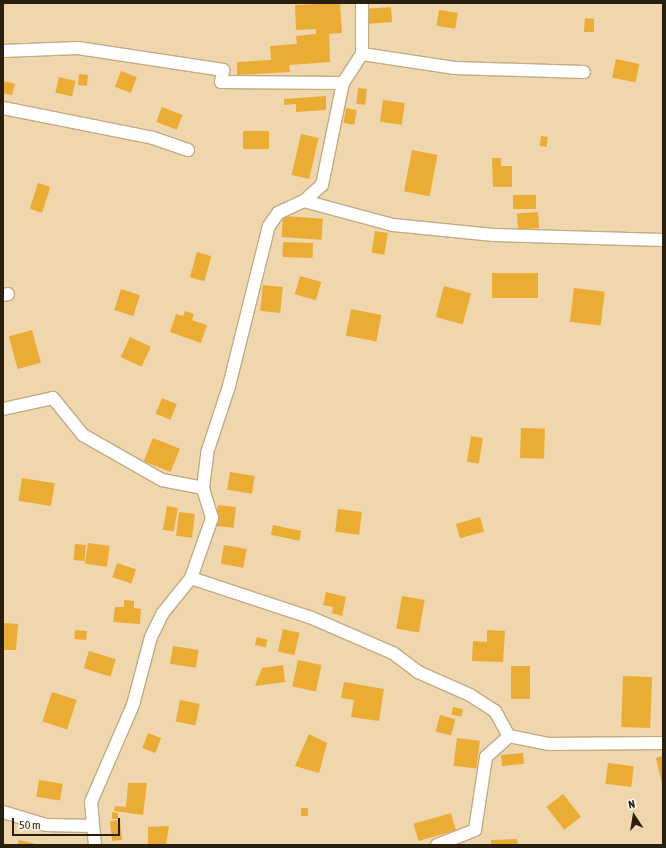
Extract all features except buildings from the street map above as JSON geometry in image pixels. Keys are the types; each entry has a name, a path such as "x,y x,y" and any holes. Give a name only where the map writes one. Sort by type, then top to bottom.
{"street":[{"path":"95,845 91,802 133,705 151,637 162,614 191,578 212,518 203,488 207,453 229,386 269,226 278,213 304,201 322,184 342,83 362,54 362,3"},
{"path":"3,51 78,48 223,70 221,82 342,83"},
{"path":"362,54 455,68 584,72"},
{"path":"3,108 153,138 188,150"},
{"path":"304,201 393,225 494,235 663,240"},
{"path":"3,409 53,398 83,435 162,480 203,488"},
{"path":"191,578 312,618 393,653 418,672 470,694 495,711 509,736 549,744 663,743"},
{"path":"437,845 475,830 486,757 509,736"},
{"path":"3,812 46,825 93,826"}]}
